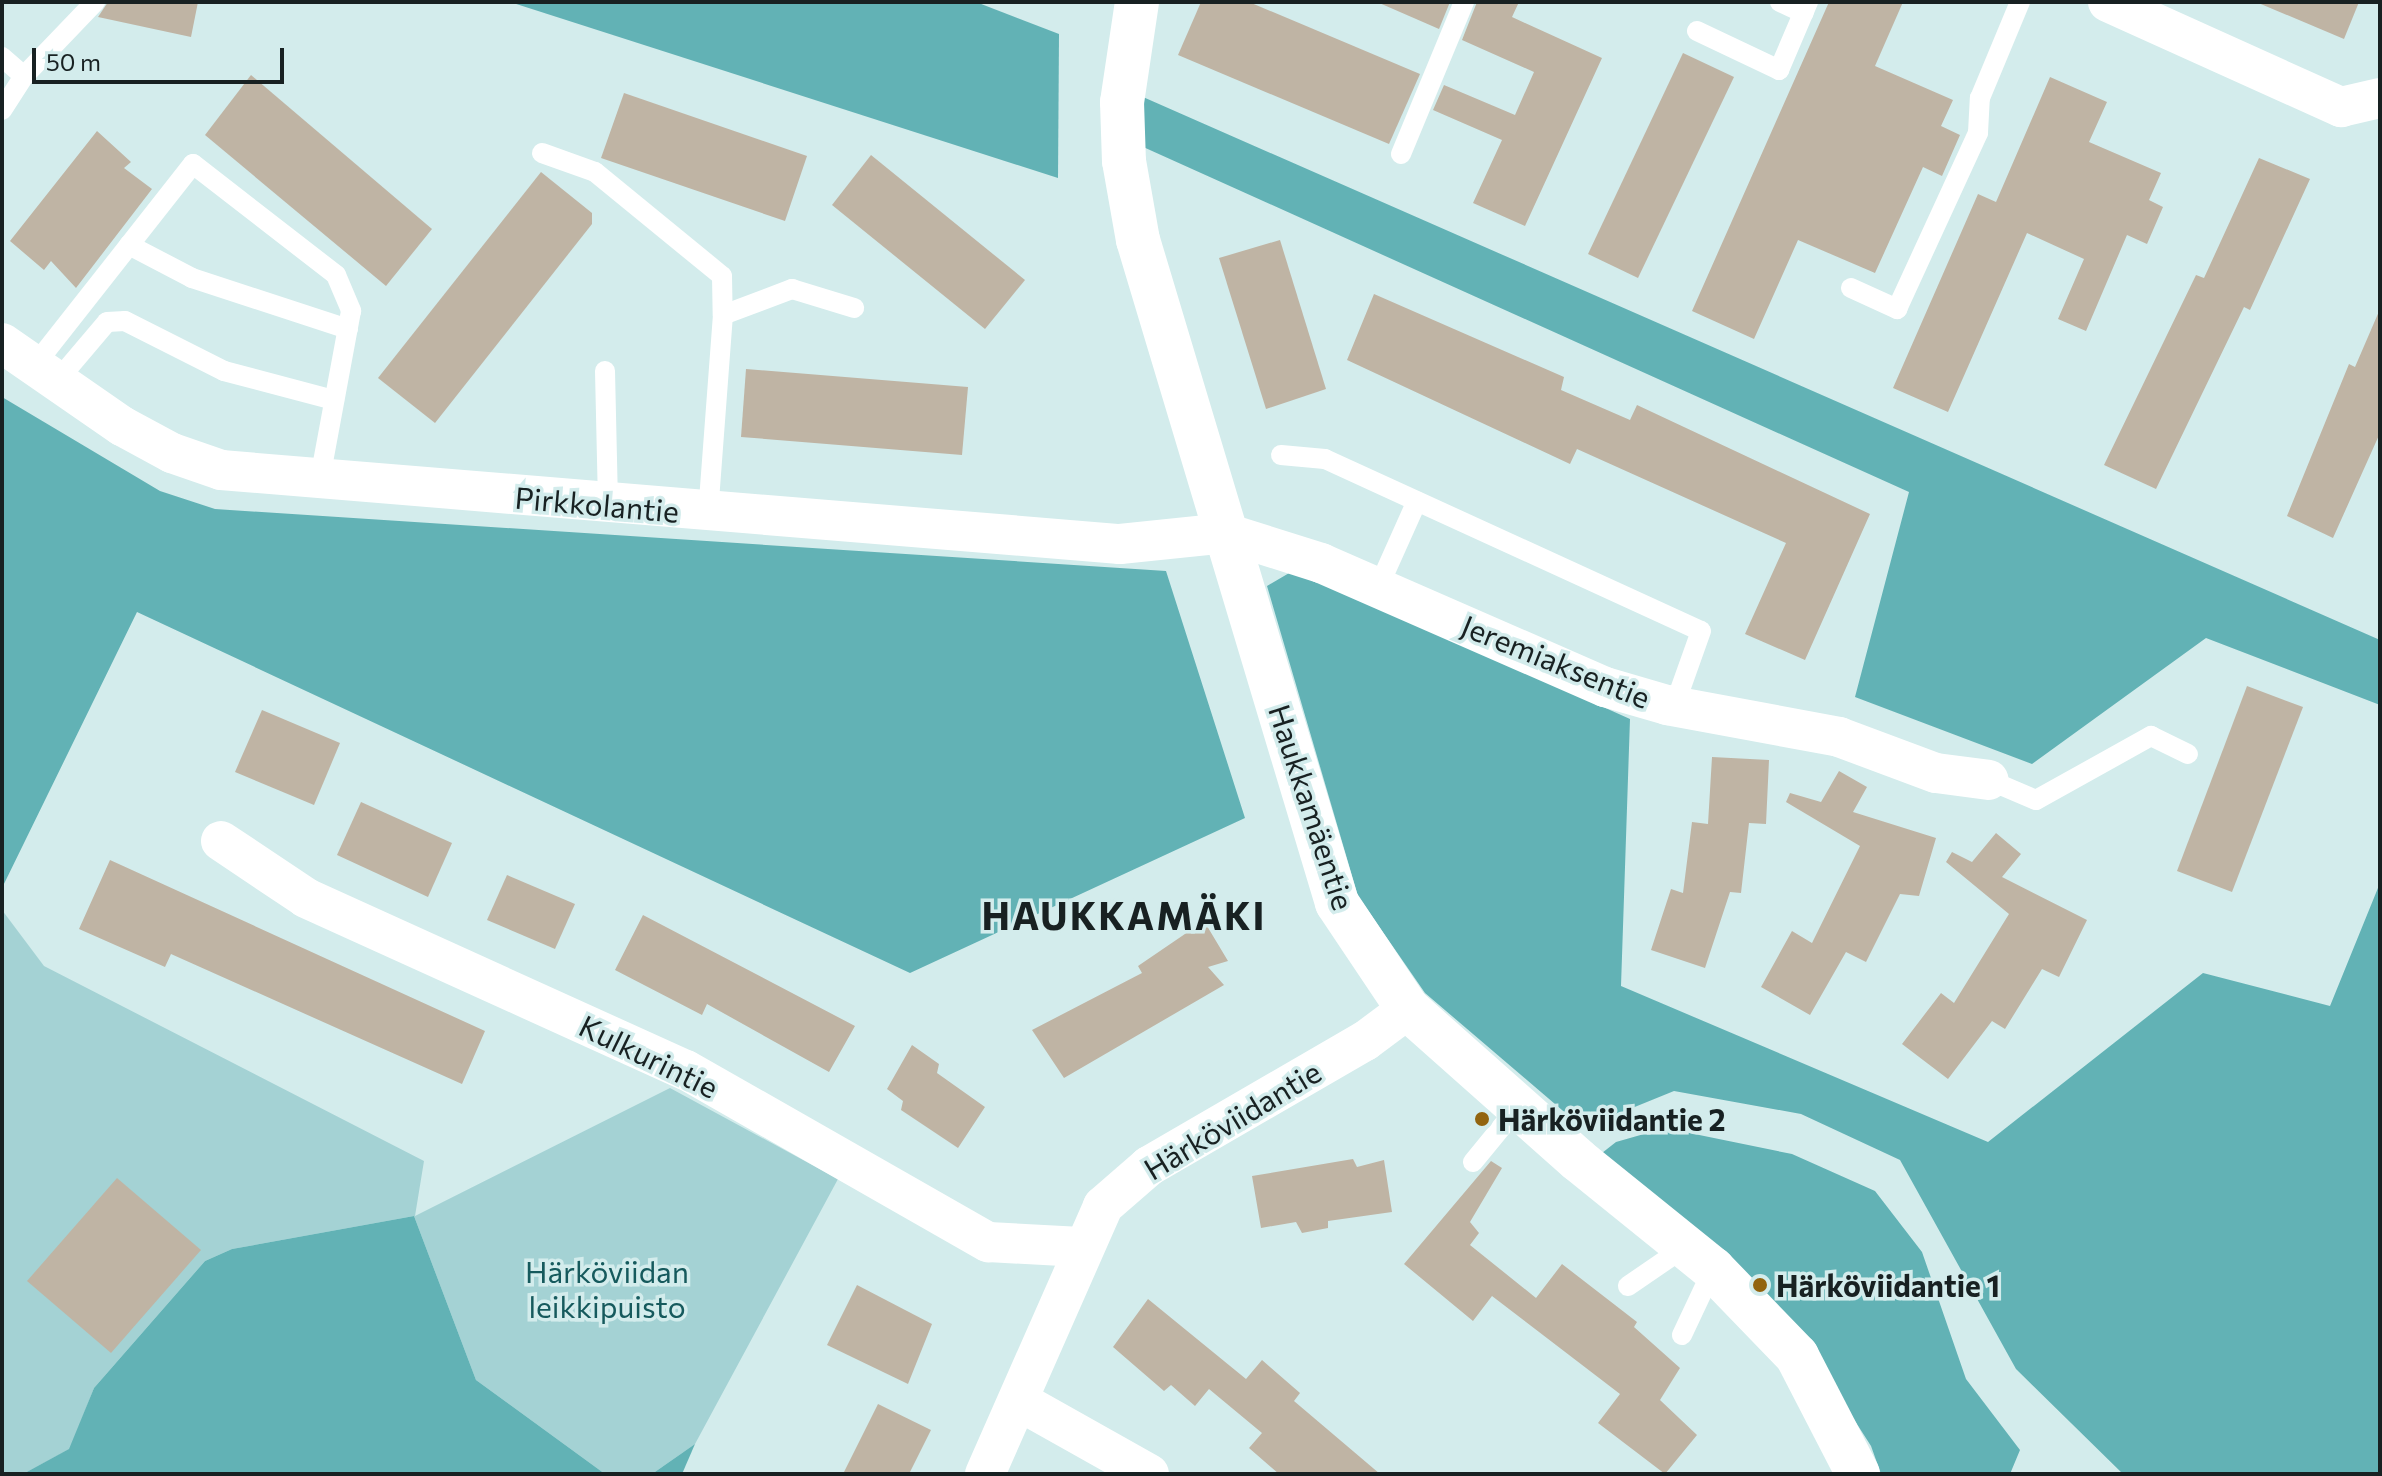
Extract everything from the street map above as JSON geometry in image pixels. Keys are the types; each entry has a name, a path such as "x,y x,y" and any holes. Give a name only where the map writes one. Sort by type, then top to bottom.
{"street":[{"name":"Haukkamäentie","path":"1137,2 1122,102 1126,174 1138,240 1337,903 1408,1009 1518,1107 1699,1258 1797,1356 1858,1474"},
{"path":"2108,2 2341,107 2380,98"},
{"name":"Pirkkolantie","path":"2,343 122,426 172,453 221,470 708,514 1120,544 1226,533"},
{"name":"Jeremiaksentie","path":"1226,533 1321,563 1605,687 1674,707 1839,737 1936,773 1989,780"},
{"name":"Kulkurintie","path":"221,841 306,898 686,1070 988,1242 1081,1247"},
{"name":"Härköviidantie","path":"985,1474 1019,1401 1081,1247 1103,1206 1149,1166 1365,1041 1408,1009"},
{"path":"1019,1401 1149,1474"}],"lane":[{"path":"2,110 24,76 95,2"},
{"path":"1401,154 1464,2"},
{"path":"1697,31 1779,70 1806,7 1780,2"},
{"path":"1851,288 1897,309 1978,133 1980,98 2020,2"},
{"path":"2,57 24,76"},
{"path":"542,153 595,172 722,276 723,315 708,514"},
{"path":"46,373 129,245 193,164 336,275 351,311 320,479"},
{"path":"129,245 192,278 348,329"},
{"path":"723,315 792,289 854,308"},
{"path":"46,373 107,322 125,321 224,371 334,400"},
{"path":"605,371 608,505"},
{"path":"1281,455 1325,459 1701,631 1674,707"},
{"path":"1378,588 1417,501"},
{"path":"1989,780 2036,800 2151,736 2188,754"},
{"path":"1473,1162 1518,1107"},
{"path":"1628,1286 1699,1258"},
{"path":"1682,1335 1699,1258"}],"green space":[{"name":"Härköviidan leikkipuisto","path":"2,910 44,966 424,1161 415,1216 670,1088 838,1179 695,1444 652,1474 605,1474 476,1380 414,1216 232,1249 205,1261 94,1388 70,1449 23,1474 2,1474"}],"shaded area":[{"path":"510,2 976,2 1059,34 1058,178"},
{"path":"1143,97 2380,640 2380,705 2206,638 2032,764 1855,697 1909,492 1141,146"},
{"path":"2,397 160,491 215,509 1166,571 1245,818 910,973 137,612 2,888"},
{"path":"1296,569 1630,719 1621,986 1988,1142 2203,973 2330,1006 2380,883 2380,1474 2123,1474 2016,1369 1900,1160 1801,1114 1674,1091 1583,1128 1425,993 1358,896 1267,586"},
{"path":"1665,1128 1792,1154 1875,1191 1922,1252 1966,1379 2020,1450 2010,1474 1881,1474 1871,1446 1807,1346 1602,1153 1616,1142"},
{"path":"414,1216 476,1380 605,1474 23,1474 69,1449 94,1388 205,1261 232,1249"},
{"path":"695,1444 682,1474 652,1474"}],"building":[{"path":"108,2 198,2 191,37 98,17"},
{"path":"1201,2 1249,2 1420,74 1389,144 1178,55"},
{"path":"1377,2 1450,2 1439,29"},
{"path":"1477,2 1519,2 1512,17 1602,58 1525,226 1473,203 1502,140 1433,110 1444,85 1515,115 1534,72 1462,40"},
{"path":"1829,2 1903,2 1875,66 1953,100 1941,126 1960,135 1942,176 1923,167 1875,273 1798,240 1754,339 1692,311"},
{"path":"2256,2 2359,2 2344,39"},
{"path":"1683,53 1734,77 1638,278 1588,254"},
{"path":"251,75 432,229 386,286 205,135"},
{"path":"2050,77 2107,102 2089,142 2161,173 2149,200 2163,207 2147,244 2127,235 2086,331 2058,319 2084,259 2027,233 1948,412 1893,388 1978,194 1996,202"},
{"path":"624,93 807,156 785,221 601,158"},
{"path":"97,131 131,162 124,168 152,189 76,288 51,261 44,270 10,241"},
{"path":"871,155 1025,280 985,329 832,205"},
{"path":"2259,158 2310,179 2250,310 2244,307 2156,489 2104,465 2196,275 2204,278"},
{"path":"541,172 592,213 592,224 435,423 378,378"},
{"path":"1280,240 1326,389 1266,409 1219,258"},
{"path":"1374,294 1564,377 1561,390 1630,420 1637,405 1870,514 1805,660 1745,634 1786,543 1577,449 1570,464 1347,360"},
{"path":"2380,309 2380,433 2333,538 2287,516 2349,364 2355,367"},
{"path":"746,369 968,387 962,455 741,437"},
{"path":"2247,686 2303,707 2232,892 2177,871"},
{"path":"262,710 340,743 314,805 235,772"},
{"path":"1712,757 1769,760 1766,824 1749,823 1741,893 1730,892 1705,968 1651,950 1671,889 1683,893 1692,822 1708,824"},
{"path":"1839,771 1867,787 1853,812 1936,838 1919,896 1900,894 1866,962 1846,952 1810,1015 1761,987 1792,931 1812,943 1860,846 1786,802 1790,793 1821,802"},
{"path":"361,802 452,843 428,897 337,855"},
{"path":"1996,833 2021,854 2002,877 2087,920 2059,977 2042,969 2005,1029 1992,1021 1948,1079 1902,1044 1941,993 1954,1003 2009,914 1946,862 1952,852 1972,862"},
{"path":"110,860 485,1031 462,1084 171,954 165,967 79,929"},
{"path":"507,875 575,904 555,949 487,920"},
{"path":"643,915 855,1026 829,1072 707,1004 702,1015 615,970"},
{"path":"1204,921 1228,961 1208,967 1224,985 1064,1078 1032,1030 1142,973 1138,966"},
{"path":"912,1045 939,1064 937,1073 985,1107 958,1148 901,1110 903,1101 887,1089"},
{"path":"1353,1159 1357,1167 1384,1160 1392,1212 1328,1221 1328,1228 1302,1233 1296,1222 1261,1228 1252,1176"},
{"path":"1491,1161 1502,1168 1470,1222 1479,1233 1470,1245 1536,1298 1562,1264 1637,1322 1634,1327 1680,1368 1660,1400 1697,1435 1665,1474 1598,1423 1620,1394 1492,1296 1473,1321 1404,1264"},
{"path":"117,1178 201,1250 111,1353 27,1281"},
{"path":"857,1285 932,1324 908,1384 827,1345"},
{"path":"1148,1299 1246,1379 1262,1360 1300,1393 1294,1401 1380,1474 1279,1474 1249,1448 1262,1433 1209,1389 1195,1406 1171,1385 1164,1391 1113,1347"},
{"path":"878,1404 931,1430 909,1474 843,1474"}],"place":[{"name":"Härköviidantie 2","path":"1482,1119"},
{"name":"Härköviidantie 1","path":"1760,1285"}],"district":[{"name":"HAUKKAMÄKI","path":"1124,915"}]}
